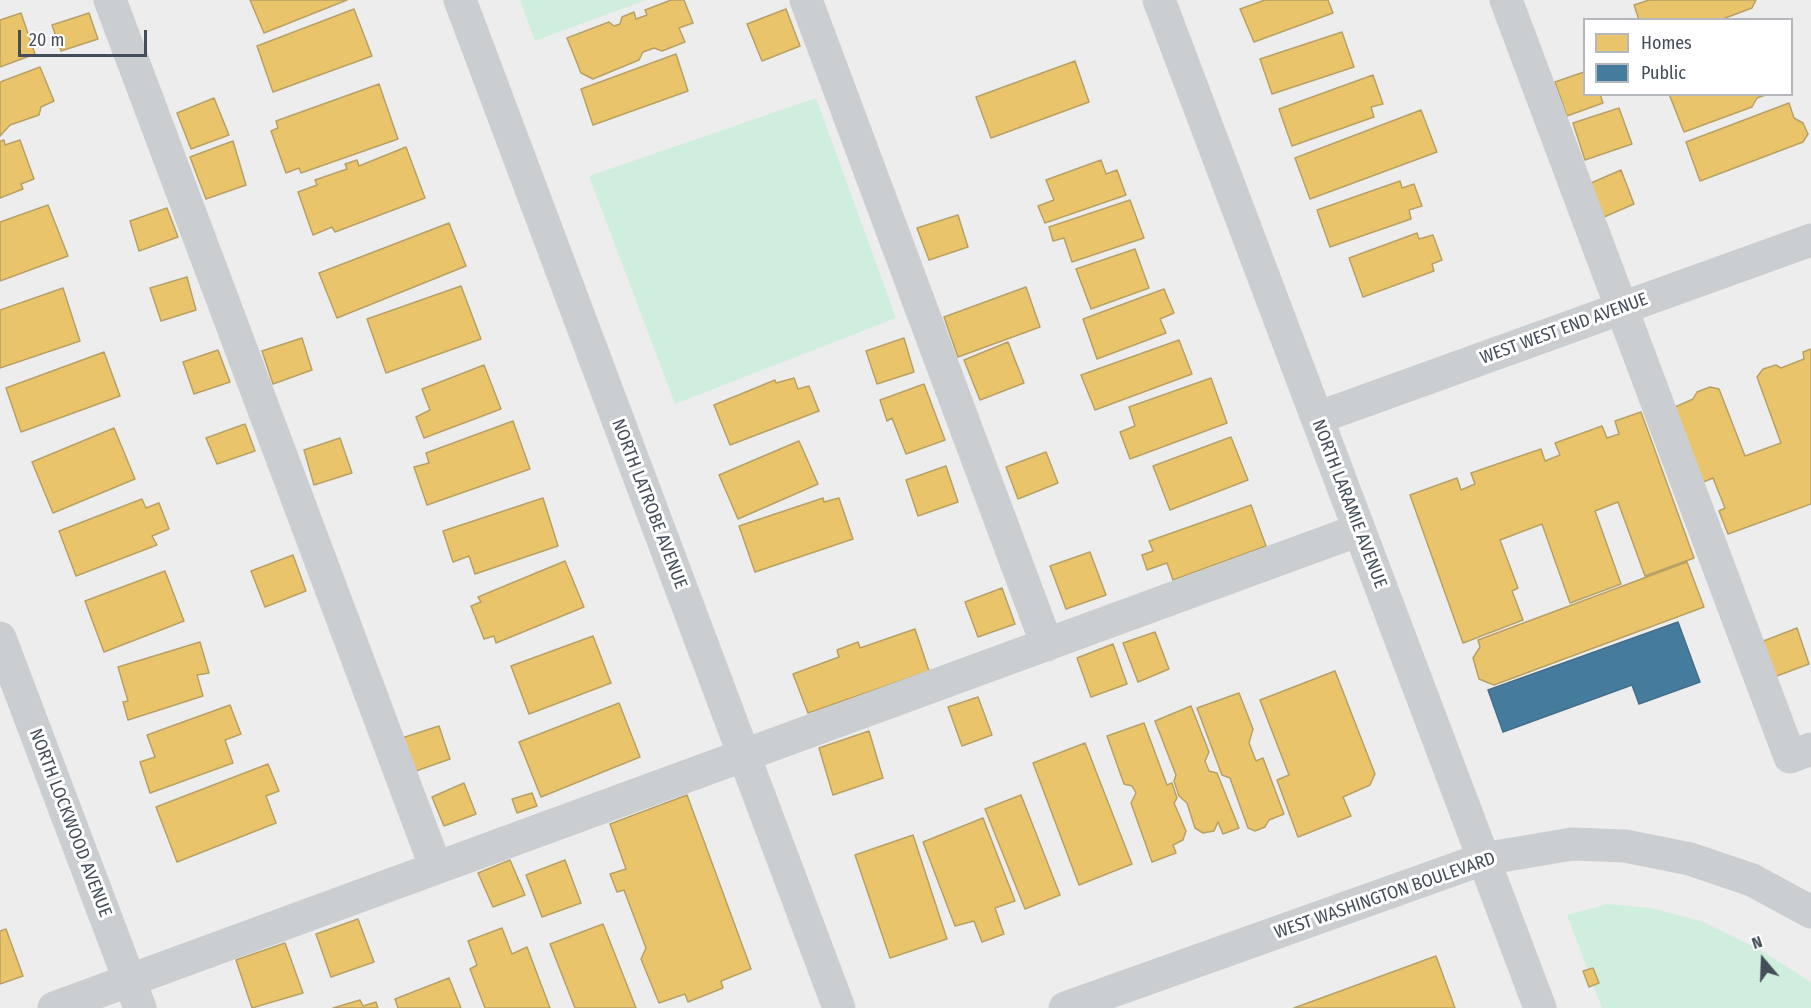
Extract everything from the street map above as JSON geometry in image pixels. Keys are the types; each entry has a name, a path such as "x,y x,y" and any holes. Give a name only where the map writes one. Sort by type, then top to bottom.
{"street":[{"path":"110,0 436,868"},
{"name":"NORTH LATROBE AVENUE","path":"460,0 839,1008"},
{"path":"806,0 1047,645"},
{"name":"NORTH LARAMIE AVENUE","path":"1159,0 1540,1008"},
{"path":"1506,0 1790,757 1811,749"},
{"name":"WEST WEST END AVENUE","path":"1317,418 1811,240"},
{"path":"54,1008 134,994 436,868 1359,530"},
{"name":"NORTH LOCKWOOD AVENUE","path":"0,638 134,994"},
{"name":"WEST WASHINGTON BOULEVARD","path":"1065,1008 1483,859 1572,844 1624,846 1690,860 1752,880 1811,912"}],"green space":[{"path":"520,0 646,0 535,41"},
{"path":"816,98 896,318 675,404 589,176"},
{"path":"1608,904 1651,908 1701,921 1757,948 1811,982 1811,1008 1602,1008 1567,915"}],"building: Homes":[{"path":"250,0 347,0 264,33"},
{"path":"671,0 684,0 693,23 679,28 685,42 662,51 654,48 643,52 639,60 593,79 581,73 567,38 609,22 614,26 620,24 622,17 634,12 636,19 647,15 645,10"},
{"path":"1265,0 1328,0 1333,13 1254,42 1240,9"},
{"path":"1649,0 1756,0 1752,8 1725,18 1638,18 1634,5"},
{"path":"354,9 372,56 273,92 257,46"},
{"path":"786,9 800,46 762,61 747,24"},
{"path":"21,13 35,54 0,67 0,20"},
{"path":"89,13 98,39 61,51 52,25"},
{"path":"1342,32 1354,67 1272,94 1260,59"},
{"path":"676,54 688,91 593,125 581,89"},
{"path":"1075,61 1089,102 991,138 976,97"},
{"path":"40,67 54,101 41,107 39,115 10,125 0,136 0,82"},
{"path":"1583,72 1583,96 1601,96 1603,103 1567,116 1555,82"},
{"path":"1373,75 1383,104 1371,107 1374,117 1292,146 1279,109"},
{"path":"379,84 398,139 301,173 299,168 286,173 271,131 278,128 276,121"},
{"path":"1670,96 1762,96 1757,98 1752,107 1684,132"},
{"path":"214,98 229,135 191,149 177,113"},
{"path":"1789,103 1794,118 1803,123 1808,134 1803,142 1700,181 1686,142"},
{"path":"1619,108 1632,144 1585,160 1573,123"},
{"path":"1421,110 1437,152 1310,199 1295,158"},
{"path":"4,140 5,145 20,140 34,179 21,184 23,189 0,198 0,141"},
{"path":"233,141 246,185 206,199 190,157"},
{"path":"406,147 425,198 335,232 332,227 313,235 298,192 317,185 315,180 347,169 345,164 357,160 359,166"},
{"path":"1101,160 1106,174 1117,170 1126,195 1045,223 1038,206 1054,200 1046,180"},
{"path":"1621,170 1634,204 1604,217 1591,183"},
{"path":"1400,181 1402,188 1414,184 1422,206 1409,210 1411,219 1330,247 1317,210"},
{"path":"1130,200 1144,238 1072,262 1064,238 1053,241 1049,227"},
{"path":"48,205 68,256 0,281 0,222"},
{"path":"167,208 178,237 139,251 130,221"},
{"path":"958,215 968,247 929,260 917,228"},
{"path":"449,223 466,266 337,318 319,273"},
{"path":"1417,233 1419,239 1433,235 1442,260 1432,264 1434,271 1363,297 1349,258"},
{"path":"1135,249 1149,288 1091,309 1076,269"},
{"path":"187,277 196,310 161,321 150,288"},
{"path":"461,286 481,339 386,373 367,319"},
{"path":"1026,287 1040,327 958,357 944,317"},
{"path":"63,288 80,341 0,368 0,310"},
{"path":"1164,289 1174,313 1160,319 1166,333 1097,359 1083,319"},
{"path":"302,338 312,370 273,384 262,351"},
{"path":"904,338 914,372 877,384 866,351"},
{"path":"1179,340 1192,374 1095,410 1081,375"},
{"path":"1008,342 1024,383 980,400 964,360"},
{"path":"1811,349 1811,504 1728,534 1719,511 1725,508 1713,478 1701,483 1673,408 1693,399 1697,392 1710,387 1719,389 1745,456 1781,443 1757,377 1763,369 1776,365 1781,368 1804,359 1803,352"},
{"path":"218,350 230,382 194,394 183,362"},
{"path":"104,352 120,396 21,432 6,388"},
{"path":"484,365 501,409 424,438 416,417 430,410 422,389"},
{"path":"794,378 798,389 809,386 819,411 730,445 714,405 775,380 776,383"},
{"path":"1211,378 1227,423 1130,459 1120,432 1135,426 1129,407"},
{"path":"924,384 945,440 906,454 892,418 887,421 880,400"},
{"path":"1641,412 1694,558 1645,576 1618,502 1595,511 1621,584 1570,603 1542,524 1500,540 1518,588 1512,591 1523,620 1463,643 1410,495 1457,478 1461,490 1475,484 1471,473 1541,449 1545,461 1560,455 1555,443 1602,426 1607,438 1619,434 1615,421"},
{"path":"513,421 530,469 427,505 414,467 429,463 426,453"},
{"path":"245,424 255,451 217,464 206,438"},
{"path":"114,428 135,479 53,513 32,462"},
{"path":"1231,437 1248,480 1170,510 1153,466"},
{"path":"340,438 352,473 314,485 304,450"},
{"path":"799,441 818,484 738,519 719,475"},
{"path":"1046,452 1058,483 1018,499 1006,467"},
{"path":"946,466 958,502 918,516 906,480"},
{"path":"543,498 558,546 475,574 469,556 453,562 443,531"},
{"path":"823,498 824,502 839,498 853,539 755,572 739,526"},
{"path":"142,499 146,508 159,503 169,529 152,536 157,545 76,576 59,531"},
{"path":"1251,505 1266,546 1173,580 1167,563 1147,570 1142,555 1153,551 1149,541"},
{"path":"1090,552 1106,595 1066,609 1050,566"},
{"path":"293,555 306,591 265,607 251,571"},
{"path":"565,561 584,607 496,643 494,636 484,639 471,606 481,602 478,597"},
{"path":"1687,562 1704,607 1494,685 1479,679 1473,658 1480,647 1478,640"},
{"path":"165,571 184,621 104,652 85,601"},
{"path":"1002,588 1015,624 978,637 965,602"},
{"path":"1797,628 1809,664 1774,677 1761,642"},
{"path":"915,629 929,671 808,713 793,674 839,657 837,650 858,642 860,648"},
{"path":"1155,632 1169,669 1138,682 1123,643"},
{"path":"593,636 611,683 529,714 511,666"},
{"path":"200,642 209,673 197,675 203,696 128,720 123,702 128,701 118,667"},
{"path":"1113,644 1127,684 1091,697 1077,658"},
{"path":"1335,671 1375,774 1370,785 1343,797 1351,816 1298,837 1277,780 1289,775 1260,700"},
{"path":"1239,693 1253,729 1249,743 1256,761 1263,758 1284,814 1269,820 1265,827 1255,831 1248,828 1230,778 1222,775 1197,708"},
{"path":"978,697 992,735 962,746 948,707"},
{"path":"619,703 640,757 541,797 519,742"},
{"path":"230,705 241,734 225,740 233,763 150,793 140,762 155,757 147,735"},
{"path":"1191,706 1209,752 1205,761 1209,771 1217,773 1239,828 1223,834 1218,822 1214,831 1203,833 1195,828 1187,803 1179,796 1174,781 1176,775 1155,721"},
{"path":"1144,723 1167,785 1172,783 1177,798 1174,803 1186,831 1183,840 1173,845 1176,853 1152,862 1131,803 1136,793 1132,786 1124,784 1107,736"},
{"path":"439,726 450,759 413,772 402,738"},
{"path":"869,731 883,778 833,795 819,748"},
{"path":"1085,743 1132,864 1079,885 1033,763"},
{"path":"268,764 279,791 266,796 276,823 177,862 156,807"},
{"path":"464,783 476,814 444,826 432,797"},
{"path":"532,793 537,806 517,813 512,799"},
{"path":"687,795 751,969 721,981 723,988 688,1002 685,994 659,1003 641,959 646,948 624,890 617,892 610,874 626,869 610,824"},
{"path":"1021,795 1060,895 1025,909 985,809"},
{"path":"983,818 1015,901 995,908 1004,934 982,942 974,921 955,926 923,842"},
{"path":"913,835 947,939 890,958 855,855"},
{"path":"510,860 525,895 493,907 478,873"},
{"path":"565,860 581,903 542,917 526,875"},
{"path":"358,919 374,962 331,977 316,934"},
{"path":"603,924 636,1008 575,1008 550,944"},
{"path":"502,928 512,954 527,947 550,1008 485,1008 470,969 477,965 468,941"},
{"path":"6,929 23,976 0,984 0,931"},
{"path":"285,943 303,993 252,1008 236,960"},
{"path":"1436,956 1455,1008 1294,1008"},
{"path":"1593,968 1599,983 1589,987 1583,971"},
{"path":"449,978 461,1008 398,1008 395,999"},
{"path":"360,1000 363,1006 376,1002 378,1008 333,1008"}],"building: Public":[{"path":"1678,622 1700,682 1639,704 1632,685 1503,732 1488,690"}]}
